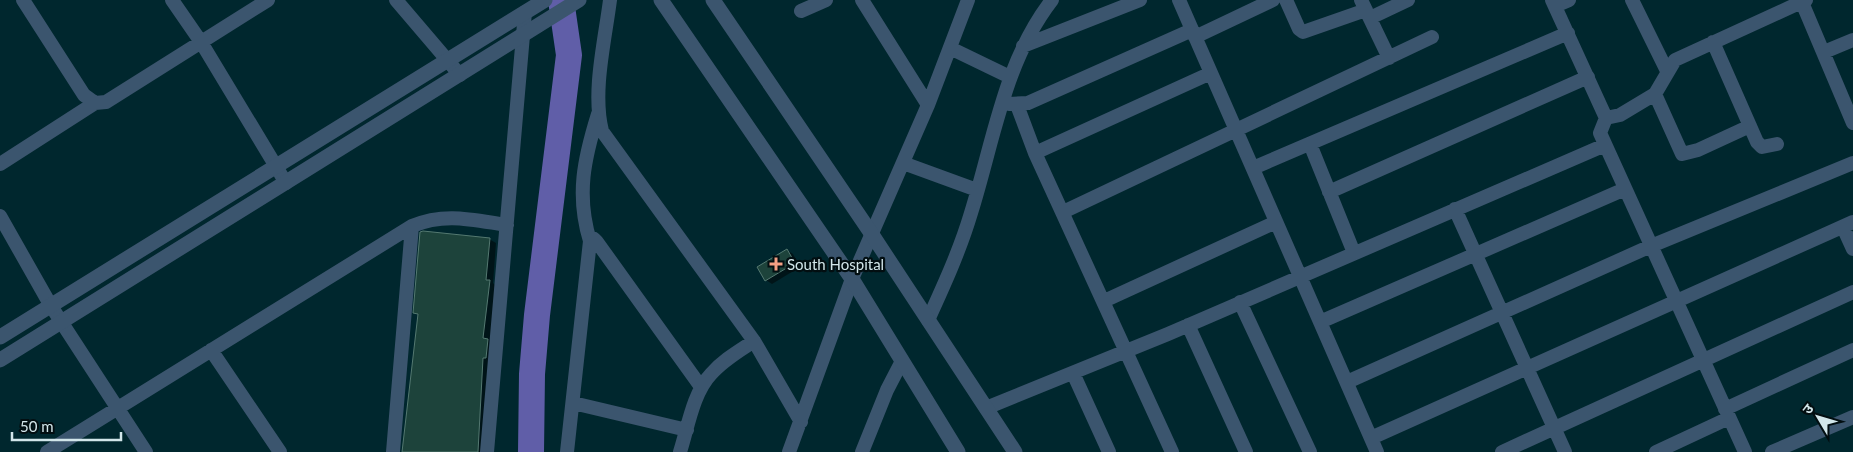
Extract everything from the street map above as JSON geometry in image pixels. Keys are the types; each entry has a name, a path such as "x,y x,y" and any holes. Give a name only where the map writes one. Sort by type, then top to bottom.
{"street":[{"path":"23,0 84,95 95,103"},
{"path":"172,0 201,42 286,183"},
{"path":"0,164 95,103 106,102 268,0"},
{"path":"396,0 460,75"},
{"path":"0,337 545,0"},
{"path":"0,360 579,0"},
{"path":"567,452 590,241 582,209 582,195 588,149 598,114 610,0"},
{"path":"661,0 852,279 958,452"},
{"path":"713,0 871,233 1015,452"},
{"path":"801,11 826,0"},
{"path":"862,0 928,106"},
{"path":"789,452 852,279 928,106 968,0"},
{"path":"928,320 959,252 978,190 1010,104 1010,77 1023,46 1052,0"},
{"path":"1023,46 1140,0"},
{"path":"1179,0 1378,452"},
{"path":"1010,104 1036,99 1272,0"},
{"path":"1286,0 1303,32 1366,9 1408,0"},
{"path":"1569,0 1553,3 1606,118 1600,133 1745,452"},
{"path":"1632,0 1667,71"},
{"path":"1606,118 1620,115 1655,94 1674,60 1803,1 1824,52 1849,103 1853,123"},
{"path":"1366,9 1389,58"},
{"path":"487,452 526,12"},
{"path":"1253,168 1568,33"},
{"path":"1063,212 1432,37"},
{"path":"1824,52 1853,40"},
{"path":"1713,42 1757,142 1762,147 1777,144"},
{"path":"950,48 1010,77"},
{"path":"1035,153 1211,73"},
{"path":"1329,192 1588,77"},
{"path":"1655,94 1682,154 1698,150 1750,126"},
{"path":"1010,104 1063,212 1172,452"},
{"path":"598,114 602,131 754,341 801,422"},
{"path":"1310,144 1354,253"},
{"path":"986,408 1127,351 1605,145"},
{"path":"903,163 978,190"},
{"path":"1347,382 1651,246 1853,163"},
{"path":"1320,322 1625,189"},
{"path":"1455,209 1565,452"},
{"path":"0,216 51,306 146,452"},
{"path":"47,452 412,226 432,218 447,217 507,225"},
{"path":"1104,301 1276,222"},
{"path":"1372,438 1848,224 1853,249"},
{"path":"393,452 412,226"},
{"path":"590,241 594,239 597,242 701,387"},
{"path":"1502,452 1555,430 1702,359 1853,292"},
{"path":"1240,302 1310,452"},
{"path":"1188,325 1246,452"},
{"path":"680,452 701,387 710,374 723,362 754,341"},
{"path":"211,350 280,452"},
{"path":"1656,452 1853,350"},
{"path":"862,452 902,361"},
{"path":"1073,373 1109,452"},
{"path":"573,403 687,430"},
{"path":"1772,452 1853,417"}],"building":[{"path":"420,232 490,238 486,280 490,280 483,338 488,339 486,358 483,358 478,452 402,452 418,314 413,313"},
{"path":"787,249 795,263 765,281 757,267"}],"waterway":[{"path":"531,452 532,374 537,315 569,55 561,0"}],"place":[{"name":"South Hospital","path":"776,264"}]}
